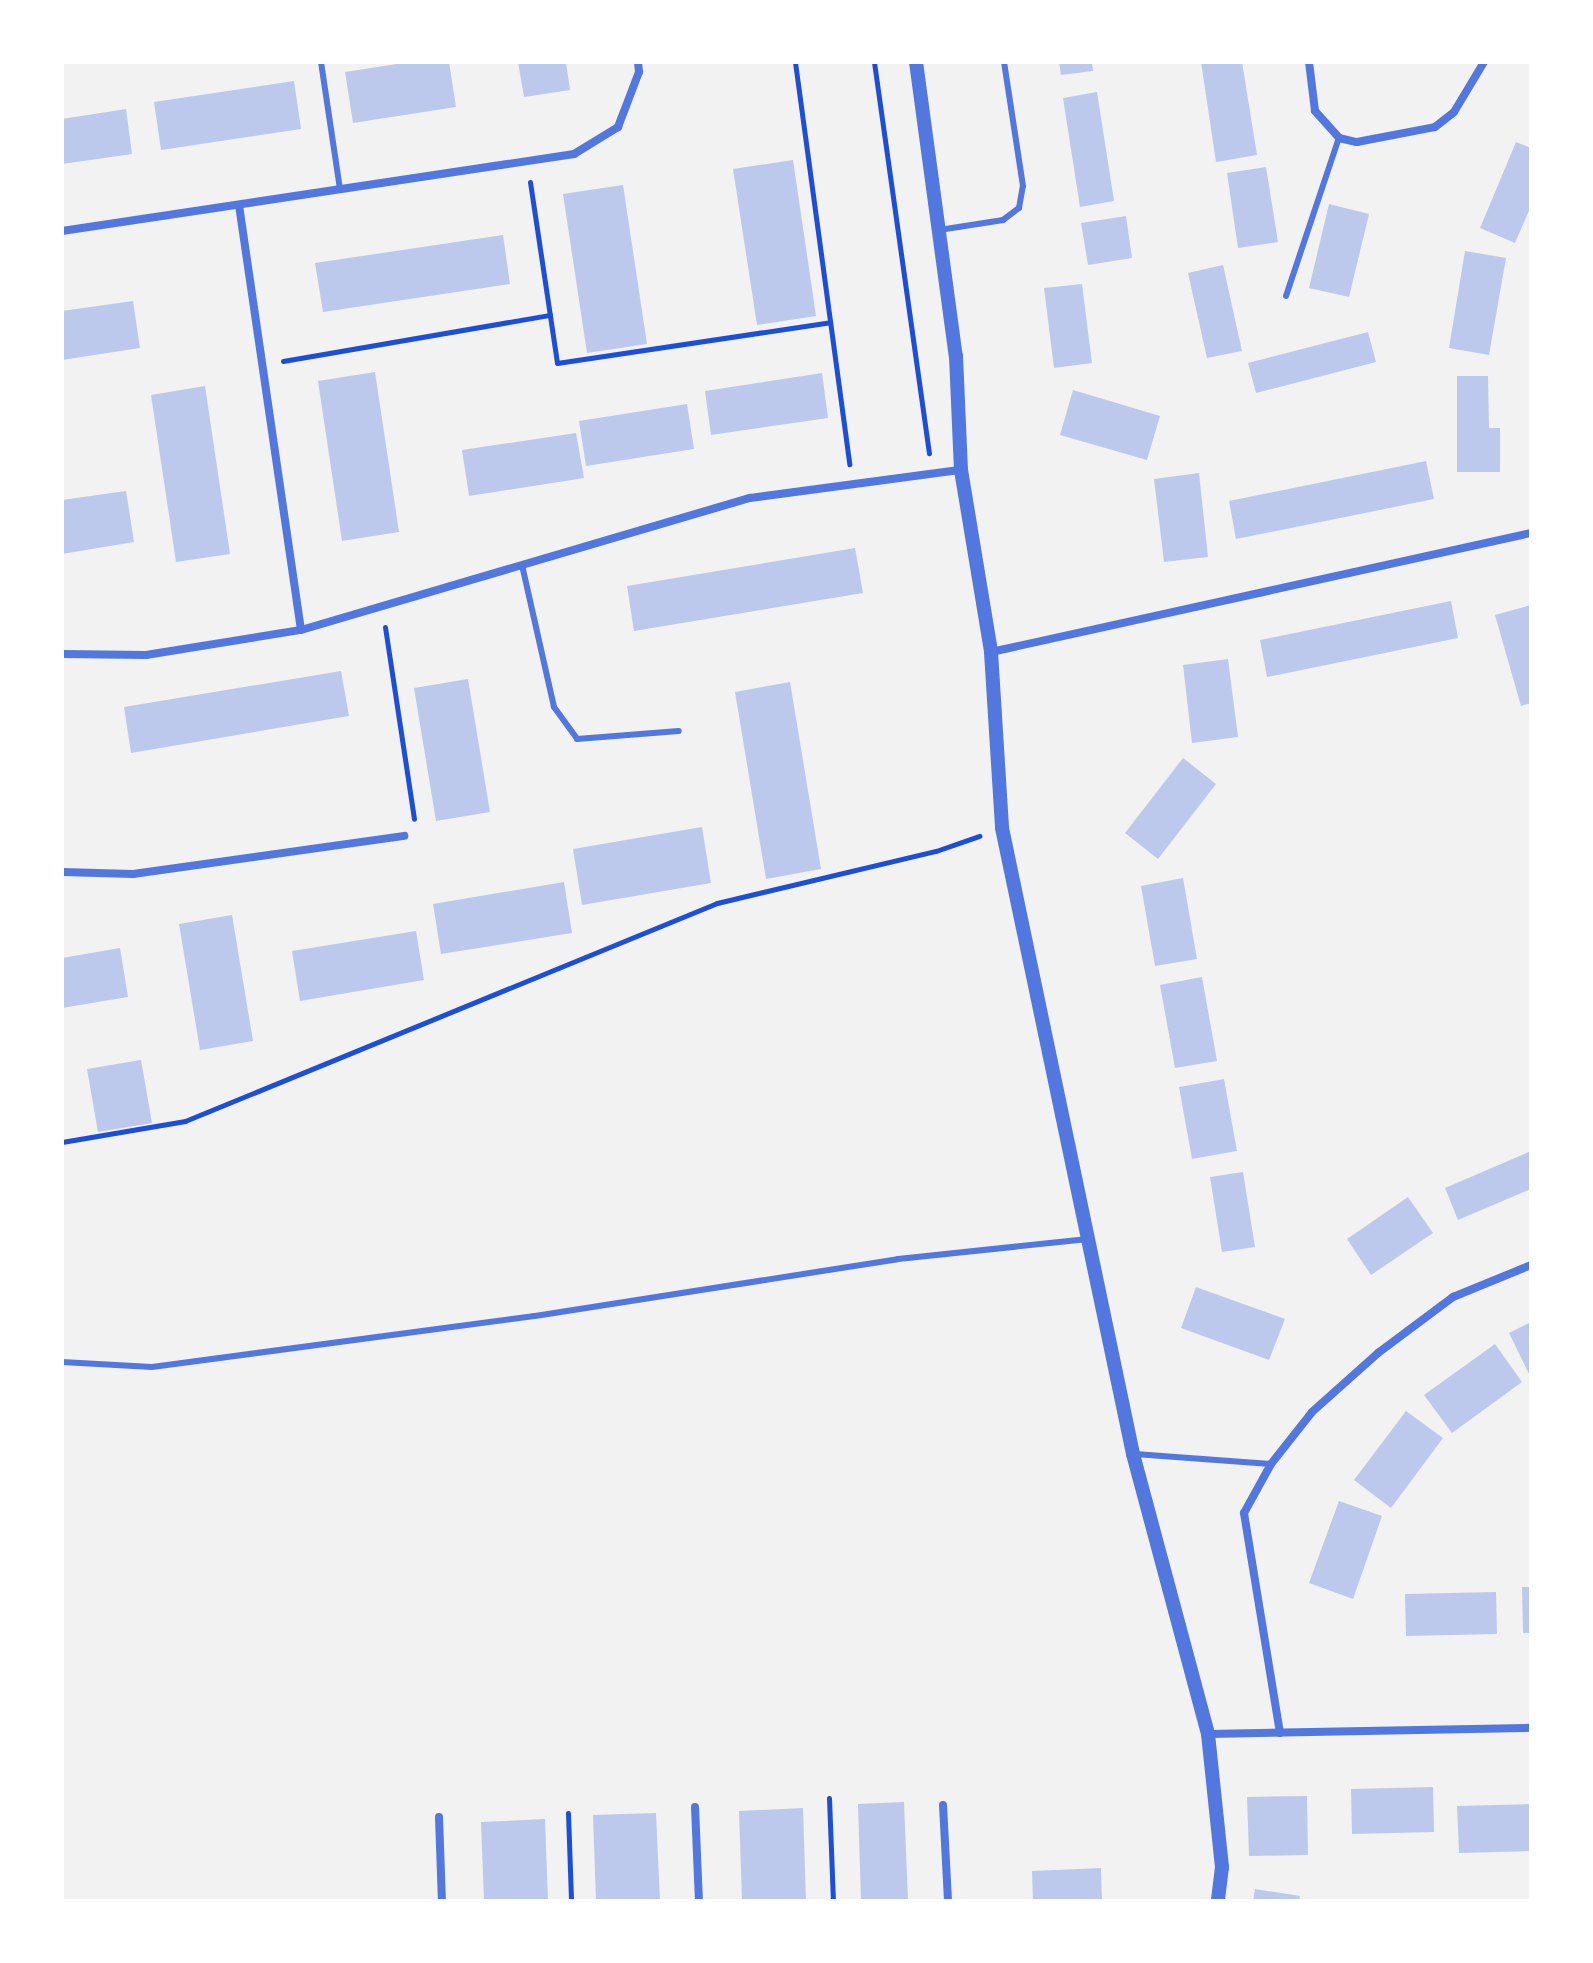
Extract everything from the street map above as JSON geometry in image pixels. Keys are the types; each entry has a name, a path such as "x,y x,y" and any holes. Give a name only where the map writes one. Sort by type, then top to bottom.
{"street":[{"path":"62,231 574,154 618,127 639,72 638,62"},
{"path":"916,62 956,356 961,470 991,652 1002,828 1133,1454 1208,1734 1222,1867 1218,1901"},
{"path":"1309,62 1315,111 1339,138 1357,142 1435,127 1454,112 1484,62"},
{"path":"239,205 301,630"},
{"path":"62,654 146,655 301,630 750,498 961,470"},
{"path":"991,652 1531,533"},
{"path":"62,872 133,874 404,836"},
{"path":"1280,1733 1244,1513 1271,1464 1312,1412 1378,1353 1453,1297 1531,1265"},
{"path":"1208,1734 1531,1728"},
{"path":"943,1805 948,1901"},
{"path":"695,1807 699,1901"},
{"path":"439,1817 442,1901"}],"lane":[{"path":"321,62 340,189"},
{"path":"939,230 1003,220 1019,208 1023,186 1004,62"},
{"path":"1286,296 1339,138"},
{"path":"522,565 554,707 577,739 679,731"},
{"path":"62,1362 152,1367 535,1316 898,1259 1088,1239"},
{"path":"1133,1454 1271,1464"}],"path":[{"path":"795,62 852,485"},
{"path":"874,62 932,473"},
{"path":"527,161 557,363 830,322"},
{"path":"262,365 550,315"},
{"path":"382,606 416,834 404,836"},
{"path":"62,1142 185,1121 717,903 936,851 1002,828"},
{"path":"829,1798 833,1901"},
{"path":"568,1813 571,1901"}],"building":[{"path":"410,62 449,62 456,107 353,123 345,72"},
{"path":"518,62 566,62 570,90 524,97"},
{"path":"1059,62 1092,62 1093,71 1061,75"},
{"path":"1201,62 1242,62 1257,155 1216,162"},
{"path":"294,81 301,129 161,150 154,102"},
{"path":"1097,92 1114,201 1080,207 1063,98"},
{"path":"126,109 132,154 62,164 62,119"},
{"path":"1516,142 1531,148 1531,206 1515,243 1480,228"},
{"path":"793,160 816,316 757,325 733,169"},
{"path":"1266,167 1278,242 1238,248 1227,173"},
{"path":"623,185 647,344 587,353 563,194"},
{"path":"1329,204 1369,214 1349,297 1309,288"},
{"path":"1126,216 1132,258 1088,265 1081,223"},
{"path":"503,235 510,284 323,312 315,263"},
{"path":"1465,251 1506,258 1489,355 1449,348"},
{"path":"1223,265 1242,351 1207,358 1188,273"},
{"path":"1082,284 1092,363 1054,368 1044,288"},
{"path":"133,301 140,348 62,360 62,311"},
{"path":"1368,332 1376,362 1256,393 1248,363"},
{"path":"375,372 399,532 342,541 318,381"},
{"path":"822,373 828,418 711,435 705,391"},
{"path":"1457,376 1488,376 1489,428 1500,428 1500,472 1457,472"},
{"path":"205,386 230,554 176,562 151,395"},
{"path":"1073,390 1160,416 1147,460 1060,435"},
{"path":"687,404 694,449 586,466 579,421"},
{"path":"576,433 584,478 469,496 462,450"},
{"path":"1426,461 1434,499 1236,539 1229,501"},
{"path":"1199,473 1208,557 1164,562 1154,479"},
{"path":"126,491 134,542 62,554 62,500"},
{"path":"855,548 863,593 634,631 627,586"},
{"path":"1451,601 1458,638 1267,677 1260,640"},
{"path":"1531,605 1531,703 1521,706 1495,615"},
{"path":"1228,659 1238,737 1192,743 1183,665"},
{"path":"341,671 349,716 131,753 124,707"},
{"path":"468,679 490,812 436,821 414,688"},
{"path":"790,682 821,869 766,879 735,692"},
{"path":"1183,758 1216,784 1158,859 1125,833"},
{"path":"702,827 711,883 582,905 573,849"},
{"path":"1183,878 1197,959 1155,966 1141,886"},
{"path":"564,882 572,933 441,954 433,904"},
{"path":"232,915 253,1041 200,1050 179,924"},
{"path":"416,931 424,980 300,1001 292,951"},
{"path":"120,948 128,997 62,1008 62,958"},
{"path":"1202,977 1217,1061 1175,1068 1160,985"},
{"path":"141,1060 152,1123 98,1132 87,1069"},
{"path":"1224,1079 1237,1151 1192,1159 1179,1087"},
{"path":"1531,1151 1531,1189 1458,1220 1445,1188"},
{"path":"1243,1172 1255,1247 1222,1252 1210,1177"},
{"path":"1408,1197 1433,1233 1371,1275 1347,1239"},
{"path":"1196,1287 1285,1319 1269,1360 1181,1328"},
{"path":"1531,1322 1531,1378 1509,1333"},
{"path":"1495,1344 1522,1382 1452,1433 1424,1395"},
{"path":"1406,1411 1443,1438 1391,1508 1354,1480"},
{"path":"1339,1501 1382,1516 1353,1599 1309,1583"},
{"path":"1522,1587 1531,1587 1531,1633 1523,1633"},
{"path":"1496,1592 1497,1634 1406,1636 1405,1594"},
{"path":"1433,1787 1434,1832 1352,1834 1351,1789"},
{"path":"1307,1796 1308,1855 1249,1856 1247,1797"},
{"path":"904,1802 908,1901 861,1901 858,1804"},
{"path":"1531,1804 1531,1851 1459,1853 1457,1806"},
{"path":"803,1808 806,1901 742,1901 739,1811"},
{"path":"656,1813 660,1901 596,1901 593,1815"},
{"path":"545,1819 548,1901 484,1901 481,1822"},
{"path":"1101,1868 1102,1901 1033,1901 1032,1871"},
{"path":"1255,1889 1300,1896 1299,1901 1253,1901"}]}
